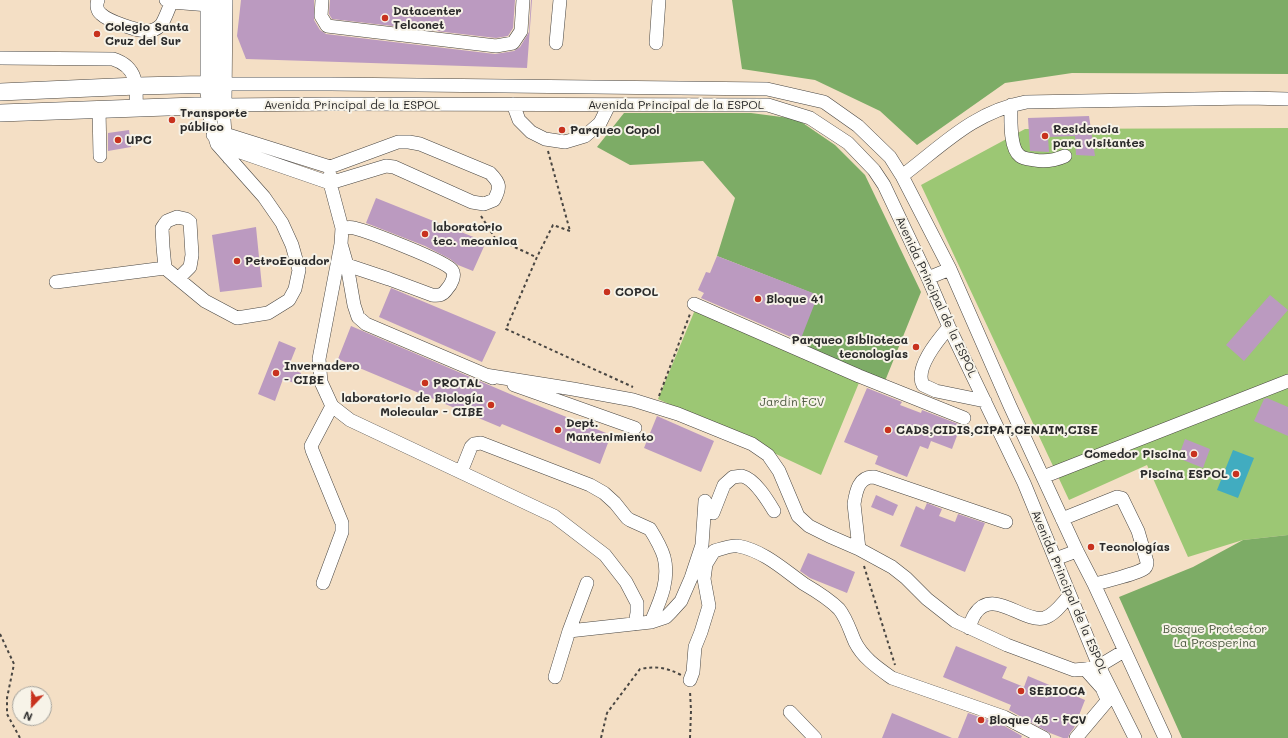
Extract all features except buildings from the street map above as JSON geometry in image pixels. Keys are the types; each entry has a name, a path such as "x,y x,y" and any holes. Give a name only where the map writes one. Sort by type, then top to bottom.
{"main road":[{"path":"214,2 216,106"},
{"name":"Avenida Principal de la ESPOL","path":"0,92 216,84"},
{"name":"Avenida Principal de la ESPOL","path":"0,113 216,106"}],"street":[{"path":"98,0 96,4 99,13 104,17 117,23 146,31 154,30 161,25 170,1 214,2"},
{"path":"322,0 321,16 327,26 496,46 513,43 521,31 523,0"},
{"path":"556,43 560,0"},
{"path":"656,43 659,0"},
{"path":"0,58 113,60 122,62 127,66 137,86 136,108"},
{"name":"Avenida Principal de la ESPOL","path":"216,84 766,89 824,102 858,126 890,157 902,176 950,269 1010,406 1165,738"},
{"path":"902,176 974,120 995,110 1026,102 1248,98 1288,99"},
{"path":"513,104 519,120 531,132 545,139 565,142 585,136 600,123 609,105"},
{"name":"Avenida Principal de la ESPOL","path":"216,106 513,104 768,105 810,118 848,142 874,170 884,184 949,327 1024,483 1099,666 1110,697 1135,738"},
{"path":"1011,105 1011,126 1014,145 1018,155 1025,159 1038,161 1057,160 1065,156"},
{"path":"178,279 190,267 192,255 190,222 186,219 177,217 167,221 162,228 165,268 178,279 205,300 237,318 268,313 289,300 295,289 299,270 292,245 282,223 264,197 222,144 216,106"},
{"path":"99,109 100,156"},
{"path":"398,142 409,142 420,144 490,173 497,180 499,190 494,200 484,204 472,202 394,167 386,166 330,183 222,144 330,167 398,142"},
{"path":"874,170 890,157"},
{"path":"330,167 330,183 342,228 341,244 318,359 321,382 332,406 350,420 554,516 605,554 626,582 637,603 635,624"},
{"path":"342,228 353,228 383,238 442,262 452,269 454,274 450,286 444,294 438,296 347,266"},
{"path":"341,244 347,266 354,305 358,317 366,324 485,375 635,428"},
{"path":"56,282 165,268"},
{"path":"928,278 950,269"},
{"path":"694,304 859,376 964,418"},
{"path":"949,327 930,351 923,365 920,380 923,385 936,390 985,401"},
{"path":"485,375 573,388 633,400 678,414 752,444 768,455 779,470 798,516 809,526 859,549 892,567 940,610 955,621 1074,670 1085,670 1099,666 1124,651"},
{"path":"1043,477 1288,381"},
{"path":"323,583 342,532 342,523 311,446 332,406"},
{"path":"993,417 1010,406"},
{"path":"461,472 471,447 474,444 481,443 590,485 604,493 630,520 650,529 664,556 666,574 665,588 651,622"},
{"path":"713,513 724,485 732,477 743,476 754,484 766,497 774,511"},
{"path":"859,549 854,504 855,497 862,480 868,477 874,477 1006,522"},
{"path":"1062,519 1117,497 1122,498 1138,531 1147,564 1143,569 1094,584"},
{"path":"569,631 651,622 666,616 681,601 691,578 702,545 705,501"},
{"path":"690,680 693,672 695,647 709,606 704,579 706,564 714,551 736,546 767,556 839,609 846,620 855,643 865,657 892,678 1004,717 1044,738"},
{"path":"1055,559 1077,551"},
{"path":"555,677 569,631 587,583"},
{"path":"969,628 975,614 982,607 993,604 1006,606 1032,618 1044,618 1051,614 1070,595"},
{"path":"1085,670 1110,697 1127,738"},
{"path":"1076,738 1110,697"},
{"path":"790,712 815,738"}],"path":[{"path":"545,139 570,231 553,225 537,257 506,329 636,389"},
{"path":"472,202 495,238 537,257"},
{"path":"658,398 694,304"},
{"path":"859,549 901,681"},
{"path":"0,634 14,664 7,698 7,714 20,738"},
{"path":"601,738 607,713 640,670 654,666 673,670 690,680 690,738"}],"green space":[{"path":"732,0 1288,0 1288,74 1072,73 1005,83 917,145 880,111 815,80 742,69"},
{"path":"624,113 751,113 797,119 835,145 865,175 921,292 885,381 795,345 817,295 717,256 735,198 703,161 630,165 597,147"},
{"path":"1288,128 1288,535 1243,540 1188,557 1147,465 1069,500 921,185 1025,129"},
{"name":"Jardín FCV","path":"697,305 863,373 821,475 658,399"},
{"name":"Bosque Protector La Prosperina","path":"1288,535 1288,738 1182,738 1119,597 1193,567 1243,540"}],"water":[{"name":"Piscina ESPOL","path":"1233,450 1254,458 1238,498 1217,490"}],"place":[{"name":"Datacenter Telconet","path":"385,18"},
{"name":"Colegio Santa Cruz del Sur","path":"97,34"},
{"name":"Transporte público","path":"172,120"},
{"name":"Parqueo Copol","path":"562,130"},
{"name":"Residencia para visitantes","path":"1045,136"},
{"name":"UPC","path":"118,140"},
{"name":"laboratorio tec. mecanica","path":"425,234"},
{"name":"PetroEcuador","path":"237,261"},
{"name":"COPOL","path":"607,292"},
{"name":"Bloque 41","path":"758,299"},
{"name":"Parqueo Biblioteca tecnologias","path":"916,347"},
{"name":"Invernadero - CIBE","path":"276,373"},
{"name":"PROTAL","path":"425,383"},
{"name":"laboratorio de Biología Molecular - CIBE","path":"491,405"},
{"name":"Dept. Mantenimiento","path":"558,430"},
{"name":"CADS,CIDIS,CIPAT,CENAIM,CISE","path":"888,430"},
{"name":"Comedor Piscina","path":"1194,454"},
{"name":"Piscina ESPOL","path":"1236,474"},
{"name":"Tecnologías","path":"1091,547"},
{"name":"SEBIOCA","path":"1021,691"},
{"name":"Bloque 45 - FCV","path":"981,720"}]}
